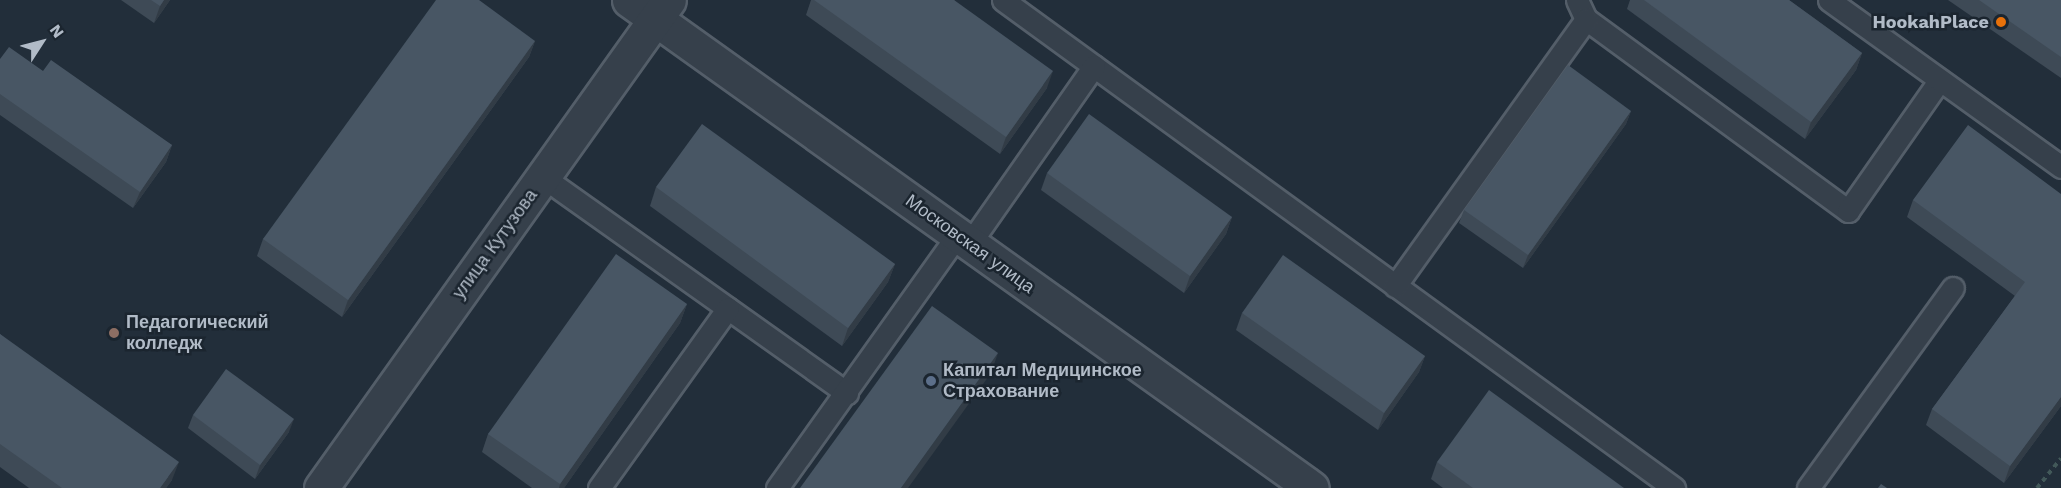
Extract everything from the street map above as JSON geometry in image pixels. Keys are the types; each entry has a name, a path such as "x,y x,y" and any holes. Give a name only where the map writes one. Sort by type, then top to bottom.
{"street":[{"name":"Московская улица","path":"630,0 663,9 964,239 1312,488"},
{"name":"улица Кутузова","path":"321,488 663,9"}],"lane":[{"path":"1003,0 1674,488"},
{"path":"1829,0 2061,167"},
{"path":"1395,286 1581,10 1848,211 1939,81"},
{"path":"777,488 1094,66"},
{"path":"543,177 847,393"},
{"path":"1808,488 1953,288"},
{"path":"599,488 728,308"}],"path":[{"path":"2037,488 2061,458"}],"building":[{"path":"151,0 164,0 160,6"},
{"path":"436,0 479,0 535,41 348,300 263,239"},
{"path":"814,0 954,0 1053,71 1006,137"},
{"path":"1644,0 1789,0 1862,53 1811,122"},
{"path":"1979,0 2061,0 2061,57"},
{"path":"9,47 43,71 51,60 172,145 140,192 0,94 0,59"},
{"path":"1568,65 1631,111 1528,255 1464,210"},
{"path":"1089,114 1232,217 1190,276 1047,173"},
{"path":"702,124 895,264 848,328 656,187"},
{"path":"1968,125 2061,194 2061,397 2010,466 1932,409 2025,282 1913,200"},
{"path":"616,254 687,304 560,484 488,434"},
{"path":"1283,255 1425,356 1384,413 1242,313"},
{"path":"932,306 998,353 901,488 800,488"},
{"path":"0,334 179,462 160,488 62,488 0,444"},
{"path":"226,369 294,419 260,465 193,415"},
{"path":"1489,390 1624,488 1473,488 1437,462"}],"place":[{"name":"HookahPlace","path":"2001,22"},
{"name":"Педагогический колледж","path":"114,333"},
{"name":"Капитал Медицинское Страхование","path":"931,381"}]}
